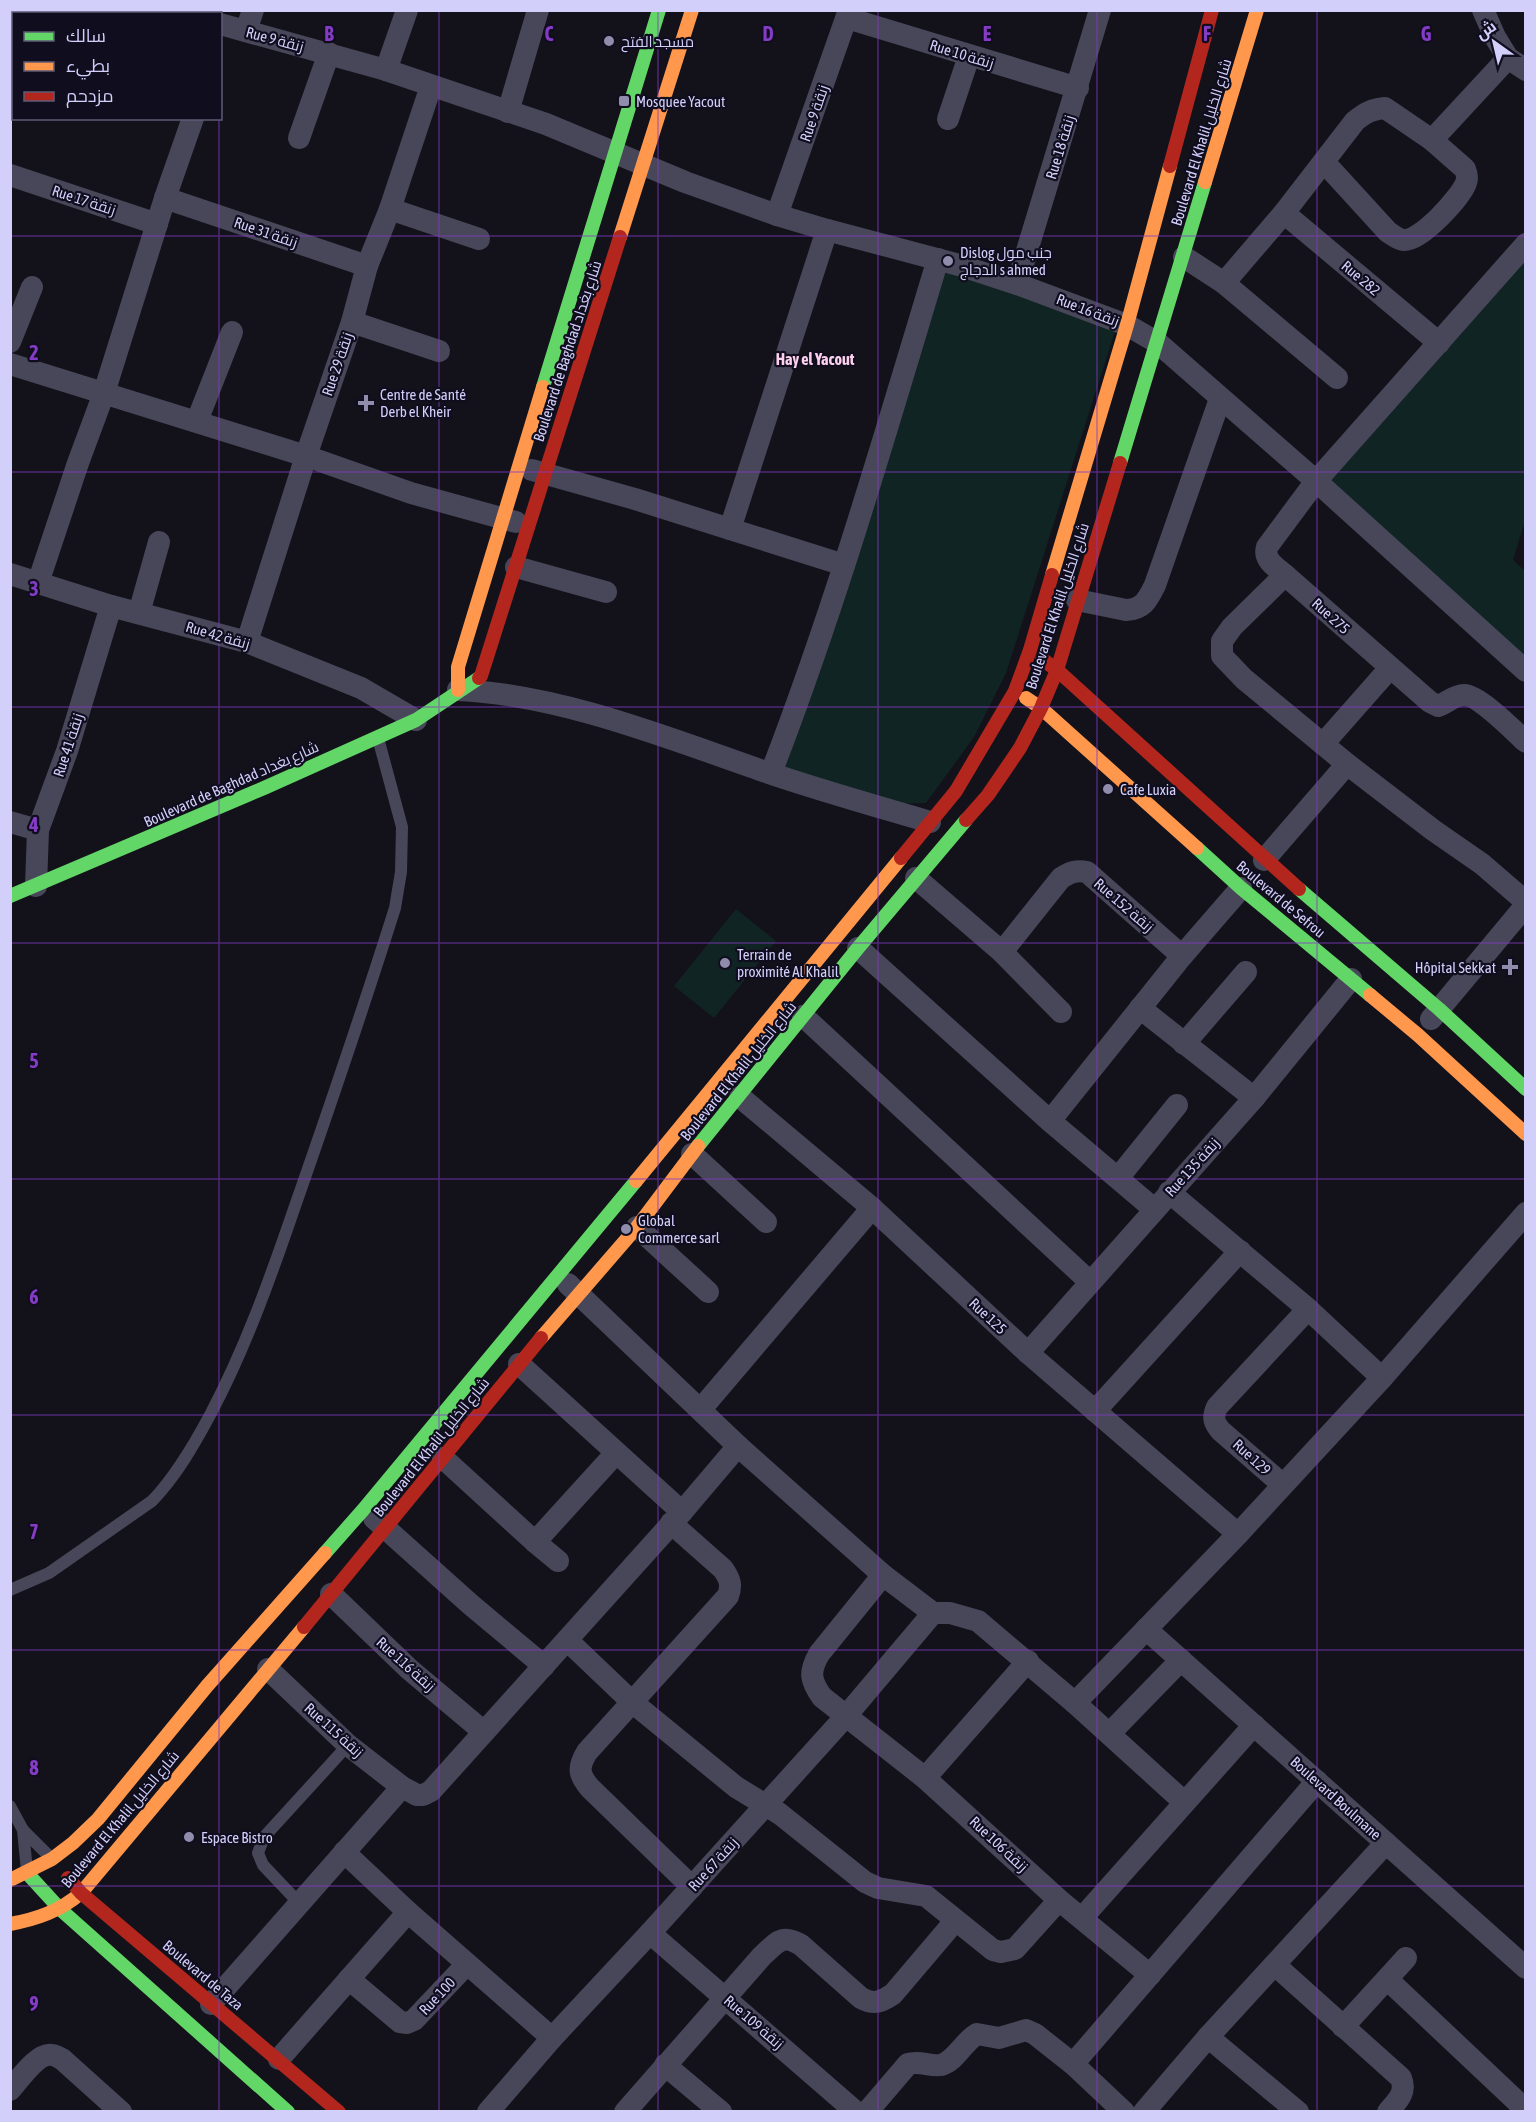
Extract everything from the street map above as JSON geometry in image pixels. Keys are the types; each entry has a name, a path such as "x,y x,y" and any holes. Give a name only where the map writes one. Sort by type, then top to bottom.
{"street":[{"path":"386,70 406,10"},
{"path":"508,112 538,10"},
{"name":"Boulevard de Baghdad شارع بغداد","path":"458,690 458,666 659,10"},
{"name":"Boulevard de Baghdad شارع بغداد","path":"10,896 264,788 416,720 481,676 692,10"},
{"name":"Rue 18 زنقة","path":"1017,284 1100,10"},
{"name":"Boulevard El Khalil شارع الخليل","path":"11,1927 60,1909 81,1893 221,1697 363,1510 559,1276 956,791 1015,691 1030,650 1207,52 1212,10"},
{"name":"Boulevard El Khalil شارع الخليل","path":"10,1880 52,1859 73,1843 221,1697 268,1669 519,1364 637,1227 692,1154 858,948 988,795 1020,748 1041,708 1057,670 1184,257 1237,61 1257,10"},
{"path":"1431,140 1517,64 1495,37 1483,10"},
{"name":"Rue 9 زنقة","path":"777,215 848,14"},
{"name":"Rue 10 زنقة","path":"848,14 969,56 1078,87"},
{"name":"Rue 9 زنقة","path":"222,27 249,21 329,53 546,124 643,165"},
{"path":"299,138 329,53"},
{"path":"948,119 969,56"},
{"name":"Rue 29 زنقة","path":"247,642 306,456 352,322 367,266 390,209 431,86"},
{"path":"1224,283 1284,213 1338,141 1365,112 1385,108 1431,140 1465,169 1467,179 1460,194 1427,229 1407,241 1400,240 1388,232 1324,162"},
{"path":"38,583 104,393 165,198 192,120"},
{"name":"Rue 16 زنقة","path":"643,165 777,215 938,259 1017,284 1127,325 1158,344 1316,481 1526,671"},
{"name":"Rue 17 زنقة","path":"10,175 158,224"},
{"name":"Rue 31 زنقة","path":"165,198 367,266"},
{"path":"390,209 479,239"},
{"name":"Rue 282","path":"1284,213 1438,343"},
{"path":"730,529 827,230"},
{"path":"1316,481 1526,244"},
{"path":"1184,257 1224,283 1337,378"},
{"path":"771,773 795,711 844,565 938,259"},
{"path":"10,342 32,286"},
{"path":"352,322 439,351"},
{"path":"197,421 232,332"},
{"path":"10,364 306,456 411,493 528,526"},
{"path":"1077,600 1126,610 1135,609 1146,602 1155,585 1220,399"},
{"path":"519,466 635,499 844,565"},
{"name":"Rue 275","path":"1316,481 1267,547 1266,556 1285,576 1390,668 1438,706 1458,695 1471,696 1526,742"},
{"path":"139,613 159,542"},
{"path":"516,567 606,592"},
{"name":"Rue 42 زنقة","path":"10,574 111,606 247,642 361,688 416,720"},
{"path":"1285,576 1232,627 1222,641 1222,656 1244,679 1347,764 1433,831 1482,864 1526,904 1418,1035"},
{"name":"Rue 41 زنقة","path":"36,886 38,830 67,751 111,606"},
{"name":"Boulevard de Sefrou","path":"1030,650 1057,670 1264,860 1439,1009 1526,1089"},
{"path":"1323,744 1390,668"},
{"path":"458,690 486,692 583,712 870,805 930,822"},
{"name":"Boulevard de Sefrou","path":"1015,691 1041,708 1241,888 1418,1035 1526,1134"},
{"path":"1264,860 1347,764"},
{"path":"870,805 915,842"},
{"path":"10,822 38,830"},
{"name":"Rue 152 زنقة","path":"1002,952 1061,878 1071,872 1087,872 1182,956"},
{"path":"916,878 1002,952 1061,1012"},
{"path":"1050,1121 1182,956 1241,888"},
{"path":"858,948 1050,1121 1154,1209"},
{"path":"1184,1044 1246,972"},
{"name":"Rue 135 زنقة","path":"1028,1353 1254,1098 1351,979"},
{"path":"1140,1008 1254,1098"},
{"path":"803,1016 1090,1282"},
{"name":"Rue 125","path":"740,1097 872,1208 1028,1353 1238,1534"},
{"path":"1118,1178 1177,1105"},
{"path":"692,1154 766,1222"},
{"path":"1169,1192 1308,1309 1382,1378"},
{"path":"701,1409 872,1208"},
{"path":"1075,1703 1238,1534 1382,1378 1526,1213"},
{"path":"637,1227 708,1292"},
{"path":"1095,1411 1240,1251"},
{"path":"559,1276 738,1446 883,1575 933,1613 950,1613 978,1621 1028,1661 1110,1733 1184,1802"},
{"name":"Rue 129","path":"1282,1484 1221,1431 1213,1414 1308,1309"},
{"path":"519,1364 616,1453 677,1517 730,1578 731,1587 728,1596 720,1607 587,1752 579,1770 582,1779 590,1788 692,1887"},
{"path":"211,2004 402,1787 417,1795 431,1791 738,1446"},
{"path":"535,1542 616,1453"},
{"path":"443,1458 558,1561"},
{"path":"363,1510 543,1666"},
{"name":"Rue 106 زنقة","path":"883,1575 819,1654 812,1666 812,1675 819,1692 925,1778 1059,1900 1150,1975"},
{"name":"Rue 116 زنقة","path":"331,1594 409,1669 484,1732"},
{"name":"Rue 67 زنقة","path":"488,2112 552,2038 846,1716 933,1613"},
{"name":"Boulevard Boulmane","path":"1146,1629 1526,1968"},
{"path":"567,1640 632,1702 736,1786 780,1814 865,1882 878,1888 926,1896 993,1950 1001,1952 1015,1949 1059,1900"},
{"path":"1110,1733 1181,1660"},
{"path":"925,1778 1028,1661"},
{"name":"Rue 115 زنقة","path":"268,1669 348,1745 402,1787"},
{"path":"1082,1918 1254,1725"},
{"path":"1073,2064 1317,1781"},
{"path":"1156,2107 1208,2037 1386,1843"},
{"path":"344,1852 408,1912 552,2038"},
{"name":"Boulevard de Taza","path":"52,1859 81,1893 339,2112"},
{"path":"27,1873 60,1909 288,2112"},
{"path":"279,2059 408,1912"},
{"path":"625,2112 762,1956 782,1939 790,1939 801,1945 861,1998 872,2004 883,2001 893,1994 955,1921"},
{"name":"Rue 109 زنقة","path":"650,1933 856,2112"},
{"path":"1343,2027 1406,1958"},
{"name":"Rue 100","path":"349,1979 400,2022 407,2023 414,2020 467,1964"},
{"path":"1275,1965 1401,2078 1404,2089 1402,2095 1388,2112"},
{"path":"1387,1979 1526,2110"},
{"path":"867,2112 908,2064 918,2061 935,2065 945,2063 977,2034 999,2038 1026,2030 1035,2034 1073,2064 1124,2112"},
{"path":"1208,2037 1299,2112"},
{"path":"10,2090 27,2070 44,2056 52,2055 62,2059 121,2112"},
{"path":"665,2065 721,2112"}],"lane":[{"path":"10,1590 49,1573 152,1500 193,1446 232,1374 269,1282 395,908 401,872 402,827 377,736"},
{"path":"299,1903 263,1865 258,1853 264,1836 348,1745"},
{"path":"10,1806 23,1830 52,1859"},
{"path":"23,1830 27,1873"}],"green space":[{"path":"1525,247 1526,517 1513,560 1525,571 1525,671 1317,480"},
{"path":"942,261 1118,322 1006,673 974,737 926,803 869,804 775,773"},
{"name":"Terrain de proximité Al Khalil","path":"736,909 776,941 714,1018 674,986"}],"traffic: fast":[{"path":"543,387 659,10"},
{"path":"1120,463 1205,182"},
{"path":"10,896 264,788 416,720 479,678"},
{"path":"698,1146 858,948 966,820"},
{"path":"1197,848 1241,888 1370,995"},
{"path":"1299,889 1439,1009 1526,1089"},
{"path":"325,1553 636,1181"},
{"path":"27,1873 60,1909 288,2112"}],"traffic: slow":[{"path":"620,237 692,10"},
{"path":"1205,182 1257,10"},
{"path":"1052,575 1127,325 1170,166"},
{"path":"458,690 458,667 543,387"},
{"path":"1026,698 1041,708 1197,848"},
{"path":"636,1181 901,858"},
{"path":"1370,995 1418,1035 1526,1134"},
{"path":"541,1338 637,1227 698,1146"},
{"path":"10,1880 52,1859 98,1819 207,1686 325,1553"},
{"path":"10,1924 48,1913 65,1905 81,1893 304,1627"}],"traffic: jam":[{"path":"1170,166 1212,10"},
{"path":"479,678 620,237"},
{"path":"966,820 988,795 1020,748 1041,708 1057,670 1120,463"},
{"path":"901,858 956,791 1015,691 1030,650 1052,575"},
{"path":"1042,659 1057,670 1299,889"},
{"path":"304,1627 541,1338"},
{"path":"68,1878 81,1893 339,2112"}],"place":[{"name":"مسجد الفتح","path":"609,41"},
{"name":"Mosquee Yacout","path":"624,101"},
{"name":"Dislog جنب مول الدجاج s ahmed","path":"948,261"},
{"name":"Centre de Santé Derb el Kheir","path":"366,403"},
{"name":"Cafe Luxia","path":"1108,789"},
{"name":"Terrain de proximité Al Khalil","path":"725,963"},
{"name":"Hôpital Sekkat","path":"1510,967"},
{"name":"Global Commerce sarl","path":"626,1229"},
{"name":"Espace Bistro","path":"189,1837"}],"district":[{"name":"Hay el Yacout","path":"815,359"}]}
